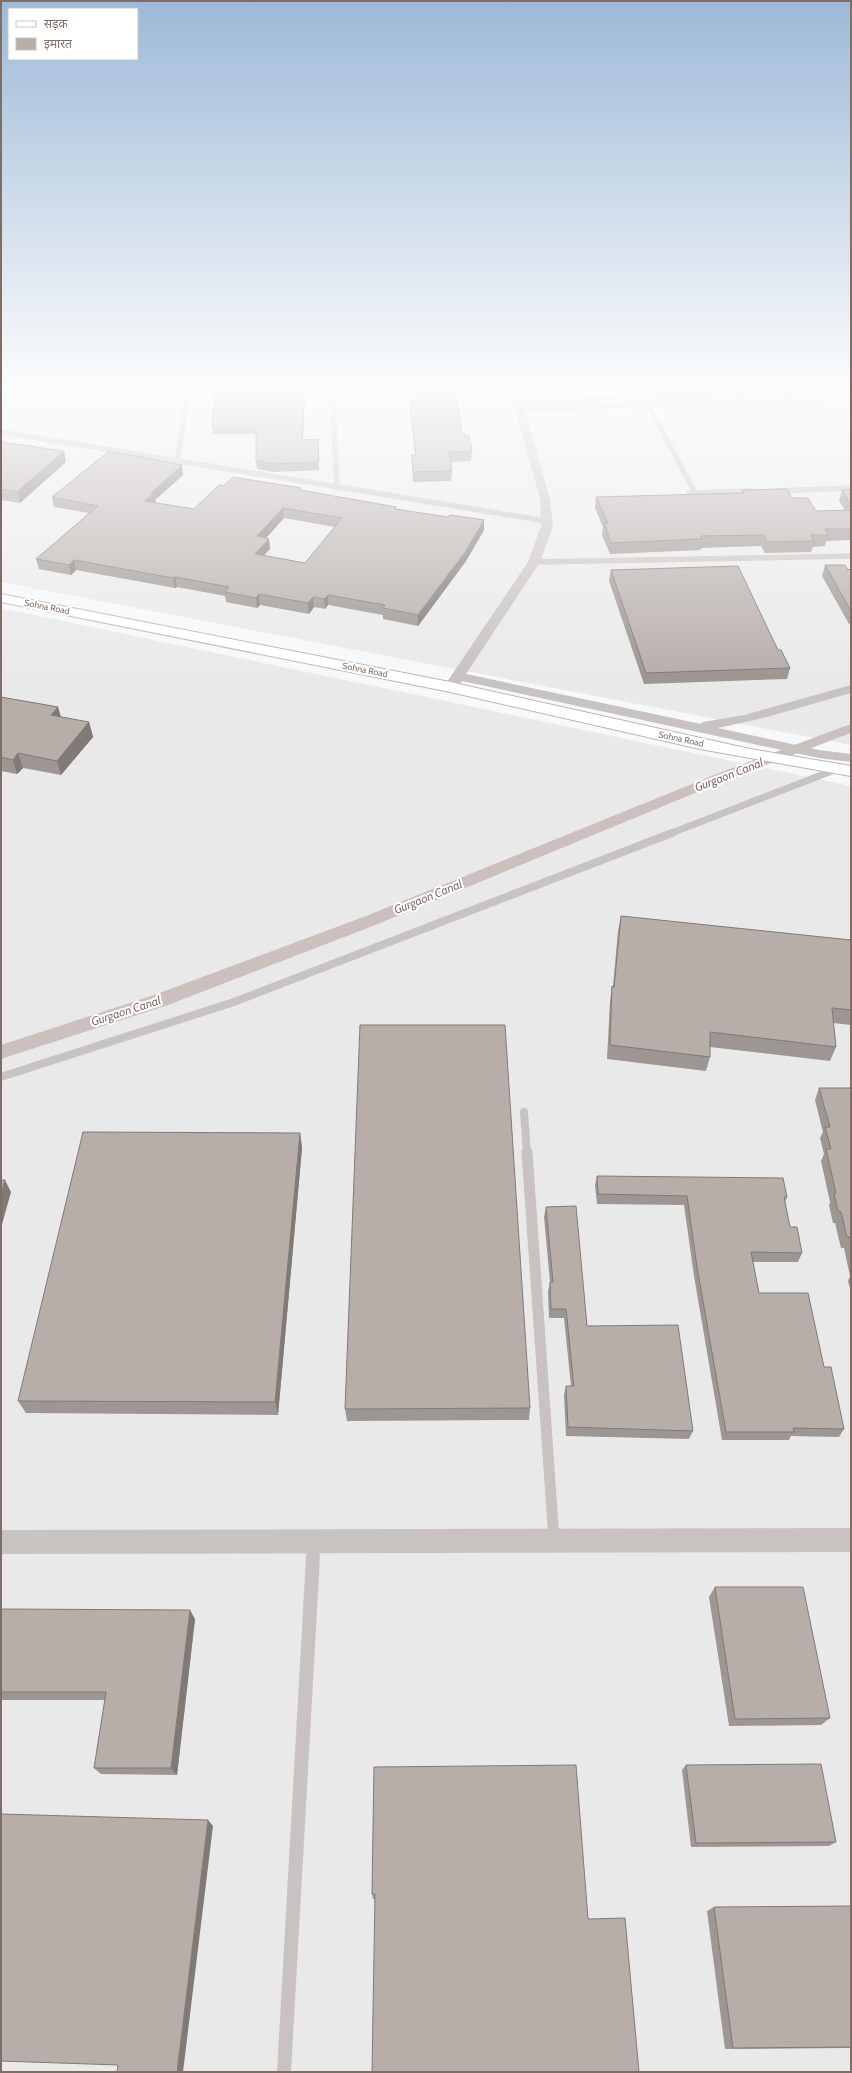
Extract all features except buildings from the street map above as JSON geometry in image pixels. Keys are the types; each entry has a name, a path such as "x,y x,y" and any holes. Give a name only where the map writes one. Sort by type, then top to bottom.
{"main road":[{"name":"Sohna Road","path":"1,598 454,682 727,749 813,759 844,770"}],"street":[{"path":"541,483 545,499 547,521 545,533 534,562 454,682 752,739 813,759 851,758"},
{"path":"689,726 751,719 829,694 851,689"},
{"path":"1,1542 851,1540"}],"lane":[{"path":"305,483 547,521"},
{"path":"337,483 337,488"},
{"path":"690,483 695,493"},
{"path":"773,491 851,488"},
{"path":"689,493 758,491"},
{"path":"534,562 851,556"},
{"path":"1,1077 234,1002 844,770"},
{"path":"524,1112 554,1540"},
{"path":"284,2072 314,1541"}],"shaded area":[{"path":"1,483 851,483 851,745 1,582"},
{"path":"1,608 851,786 851,2072 1,2072"}],"waterway":[{"name":"Gurgaon Canal","path":"1,1052 161,1000 372,920 724,776 851,728"}]}
